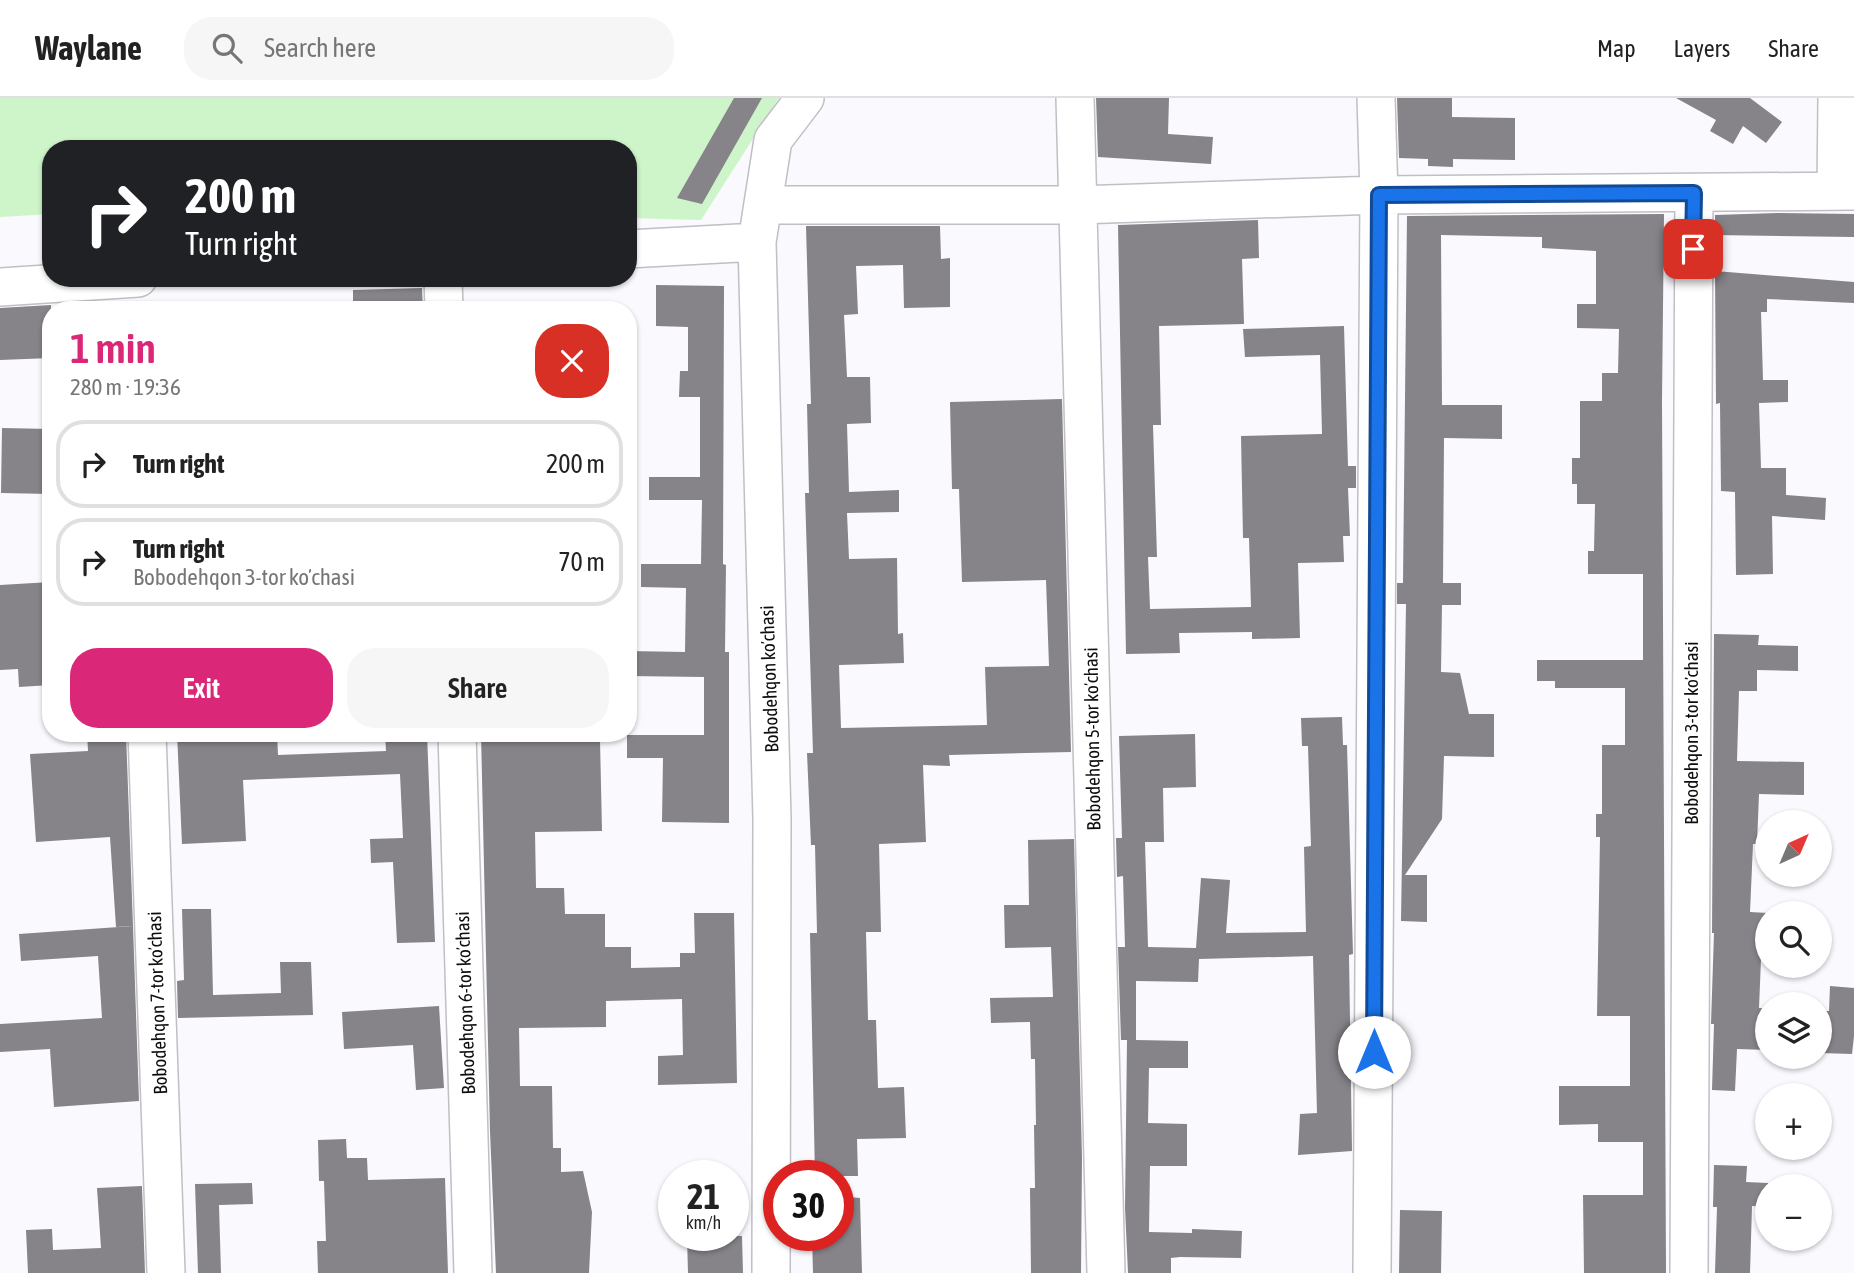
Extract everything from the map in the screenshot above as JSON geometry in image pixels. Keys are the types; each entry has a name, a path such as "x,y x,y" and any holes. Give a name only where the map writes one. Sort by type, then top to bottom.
{"street":[{"name":"Bobodehqon koʼchasi","path":"771,1273 772,818 757,242 774,140 805,98"},
{"name":"Bobodehqon 5-tor koʼchasi","path":"1075,98 1106,1273"},
{"path":"1372,1273 1379,195 1376,98"},
{"path":"764,205 1078,205 1379,195 1845,191 1837,98"},
{"name":"Bobodehqon 3-tor koʼchasi","path":"1689,1273 1694,193"},
{"path":"637,249 757,242"},
{"path":"0,286 42,284"},
{"name":"Bobodehqon 7-tor koʼchasi","path":"148,742 166,1273"},
{"name":"Bobodehqon 6-tor koʼchasi","path":"457,742 473,1273"}],"green space":[{"path":"0,98 779,98 701,220 637,218 637,140 42,140 42,215 0,217"}],"building":[{"path":"734,98 762,98 702,204 677,198"},
{"path":"1096,98 1169,98 1168,134 1213,137 1211,164 1098,157"},
{"path":"1397,98 1452,98 1452,117 1515,118 1515,160 1453,159 1453,167 1428,166 1428,159 1399,158"},
{"path":"1676,98 1750,98 1782,122 1766,143 1743,126 1733,144 1710,131 1716,120"},
{"path":"1664,214 1662,401 1666,1273 1584,1273 1583,1195 1643,1195 1643,1142 1598,1142 1598,1124 1559,1125 1559,1086 1630,1086 1630,1016 1597,1016 1600,837 1596,837 1596,814 1602,814 1602,745 1625,745 1625,688 1555,688 1555,681 1537,681 1537,660 1643,660 1643,574 1588,574 1588,551 1594,551 1595,504 1577,504 1577,484 1572,484 1572,458 1580,458 1580,401 1602,401 1602,373 1618,373 1619,329 1577,328 1577,304 1596,304 1596,251 1542,248 1542,237 1441,235 1442,405 1502,405 1502,439 1444,438 1443,583 1461,583 1461,605 1442,605 1441,672 1460,673 1469,714 1494,714 1494,757 1444,756 1442,819 1405,875 1427,875 1427,922 1401,921 1406,604 1397,604 1397,583 1403,583 1407,216"},
{"path":"1854,214 1854,237 1715,235 1715,215"},
{"path":"1258,220 1259,258 1242,259 1244,324 1159,326 1161,425 1153,425 1157,557 1148,557 1150,609 1251,607 1249,538 1243,538 1241,436 1322,434 1320,355 1245,357 1243,329 1344,326 1348,466 1356,466 1356,488 1348,488 1350,536 1343,536 1344,562 1298,563 1300,638 1252,639 1252,632 1179,633 1180,653 1126,654 1118,225"},
{"path":"806,226 940,226 941,259 950,258 950,307 904,308 903,265 856,266 858,314 844,315 847,377 870,377 871,423 847,424 849,492 899,490 899,512 847,513 849,559 897,558 898,634 903,633 904,663 839,665 841,728 987,725 985,667 1049,666 1046,580 962,582 959,489 952,489 950,402 1062,399 1071,752 949,755 950,766 923,765 926,842 879,844 881,932 866,932 868,1020 876,1020 878,1088 904,1087 906,1138 857,1139 858,1176 854,1176 854,1160 815,1160 810,933 817,933 815,845 811,845 807,753 813,753 805,493 809,493 807,404 811,404"},
{"path":"1715,271 1854,282 1854,303 1767,299 1767,312 1761,312 1763,380 1788,380 1788,402 1759,403 1761,468 1786,468 1786,495 1826,498 1825,520 1772,516 1773,574 1736,575 1735,492 1721,491 1720,403 1716,404"},
{"path":"656,285 724,286 723,564 726,565 725,652 729,652 729,823 662,822 663,758 627,758 627,742 637,742 637,735 704,735 704,677 637,676 637,651 685,652 686,588 641,587 641,564 701,564 702,500 649,500 649,477 700,477 700,397 679,397 680,371 688,371 688,327 656,326"},
{"path":"422,288 423,301 353,301 353,290"},
{"path":"42,306 42,358 0,360 0,308"},
{"path":"2,428 42,429 42,494 1,493"},
{"path":"42,583 42,686 19,687 18,669 0,670 0,585"},
{"path":"1714,634 1759,635 1758,645 1798,646 1798,671 1757,670 1757,691 1739,691 1737,761 1804,762 1804,795 1759,794 1758,810 1755,810 1750,912 1755,912 1755,978 1760,978 1760,992 1755,992 1755,1050 1737,1049 1735,1091 1712,1090"},
{"path":"1342,717 1343,745 1347,745 1353,954 1349,955 1352,1151 1298,1155 1300,1114 1317,1113 1313,956 1199,959 1198,982 1136,981 1136,1040 1188,1041 1188,1068 1149,1068 1148,1123 1187,1124 1187,1166 1150,1166 1149,1232 1192,1233 1192,1229 1242,1231 1241,1258 1171,1258 1171,1273 1128,1273 1125,1208 1127,1040 1121,1040 1118,947 1125,947 1123,876 1117,877 1116,838 1122,838 1119,736 1195,734 1196,787 1163,788 1164,842 1145,842 1148,947 1196,948 1201,878 1230,880 1226,933 1306,932 1304,847 1311,846 1308,746 1302,746 1301,718"},
{"path":"88,742 126,742 133,926 116,927 110,837 36,842 30,754 88,751"},
{"path":"177,742 277,742 278,755 386,751 386,742 427,742 435,942 397,943 393,862 371,863 370,839 403,838 400,774 243,780 246,841 182,844"},
{"path":"481,742 600,742 602,831 535,832 536,888 564,888 565,914 605,914 605,947 631,947 631,968 680,967 680,953 695,953 694,913 734,913 737,1083 658,1085 658,1056 683,1055 682,999 606,1001 606,1027 519,1028 520,1086 552,1086 553,1148 561,1148 561,1172 583,1171 592,1212 589,1273 496,1273"},
{"path":"1074,839 1082,1158 1081,1273 1031,1273 1030,1188 1035,1188 1036,1125 1035,1059 1031,1059 1030,1022 991,1023 990,998 1053,997 1051,947 1005,948 1004,905 1029,905 1028,840"},
{"path":"182,909 211,909 213,995 281,993 280,962 311,962 313,1015 178,1018 177,981 184,980"},
{"path":"133,926 139,1101 54,1107 50,1049 0,1052 0,1024 102,1018 98,956 21,961 19,934"},
{"path":"1830,986 1854,988 1852,1054 1832,1053 1832,992 1830,992"},
{"path":"439,1006 444,1088 416,1090 413,1045 344,1049 342,1012"},
{"path":"346,1139 347,1158 367,1158 368,1180 445,1178 448,1273 318,1273 317,1241 326,1241 324,1181 319,1181 318,1140"},
{"path":"1714,1165 1747,1166 1746,1182 1755,1182 1750,1273 1715,1273 1717,1207 1713,1207"},
{"path":"252,1183 253,1204 219,1205 221,1273 198,1273 195,1184"},
{"path":"142,1186 145,1273 28,1273 26,1230 52,1229 53,1250 101,1248 97,1188"},
{"path":"854,1197 860,1198 862,1273 813,1273 812,1251 854,1251"},
{"path":"1400,1210 1442,1211 1441,1273 1399,1273"},
{"path":"687,1251 742,1251 743,1273 688,1273"}],"route":[{"path":"1374,1052 1379,195 1694,193 1693,249"}]}
